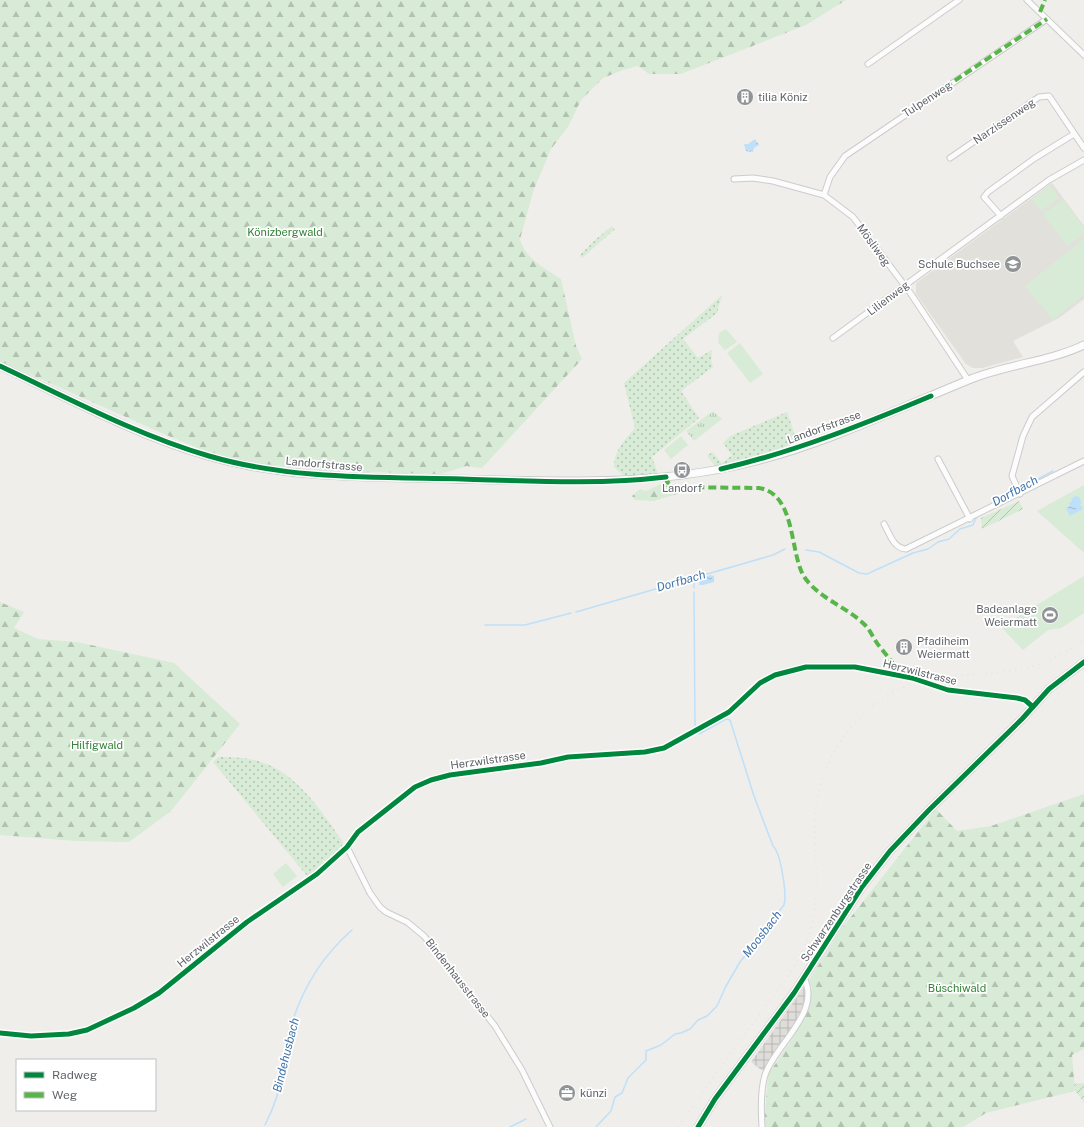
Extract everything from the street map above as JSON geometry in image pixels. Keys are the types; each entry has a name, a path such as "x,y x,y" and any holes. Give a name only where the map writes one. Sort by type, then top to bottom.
{"street":[{"path":"868,64 959,0"},
{"path":"1027,0 1084,53"},
{"name":"Tulpenweg","path":"824,195 830,177 845,156 1047,19"},
{"name":"Narzissenweg","path":"950,158 1039,97 1049,96 1084,148"},
{"path":"1001,216 984,197 988,192 1035,158 1074,134"},
{"name":"Lilienweg","path":"833,338 1049,180 1084,160"},
{"name":"Mösliweg","path":"734,179 753,178 773,181 824,195 846,211 860,225 911,294 968,380"},
{"name":"Landorfstrasse","path":"0,366 172,444 237,463 283,471 358,477 553,481 652,479 709,471 746,463 812,444 1000,368 1056,356 1084,344"},
{"path":"1020,494 1012,476 1023,436 1032,417 1084,372"},
{"path":"938,459 970,519"},
{"path":"884,524 895,545 900,549 906,549 970,519 1084,461"},
{"name":"Schwarzenburgstrasse","path":"698,1127 715,1099 804,978 853,899 890,851 1033,707 1051,686 1084,662"},
{"name":"Herzwilstrasse","path":"0,1033 31,1036 68,1034 87,1030 134,1008 159,993 247,922 317,874 347,847 358,832 380,817 415,787 431,780 450,775 541,763 574,756 645,752 664,748 729,712 760,683 775,675 794,669 820,666 867,669 912,678 948,690 1017,698 1025,700 1033,707"},
{"name":"Bindenhausstrasse","path":"347,847 370,893 380,907 386,912 407,922 424,936 495,1026 526,1076 550,1127"},
{"path":"762,1127 761,1110 764,1077 769,1065 798,1025 809,992 804,978"}],"shaded area":[{"name":"Schule Buchsee","path":"1052,183 1084,226 1084,299 1059,318 1013,341 1023,357 982,368 973,368 966,364 916,294 916,283"},
{"path":"805,986 806,997 796,1024 769,1063 768,1075 751,1062"}],"green space":[{"name":"Könizbergwald","path":"0,0 846,0 806,25 681,74 649,74 638,66 623,70 603,78 581,100 568,127 551,149 534,189 520,239 526,252 536,262 561,279 576,346 582,359 482,468 466,466 441,474 332,471 263,464 230,457 198,448 164,434 0,361"},
{"path":"1051,186 1059,198 1041,211 1032,199"},
{"path":"1063,200 1084,228 1084,234 1067,246 1043,214"},
{"path":"612,226 615,229 582,258 580,255"},
{"path":"1084,239 1084,295 1053,320 1025,286"},
{"path":"722,295 717,313 683,339 698,358 712,350 711,361 713,367 681,391 699,418 652,457 658,474 624,476 614,467 616,455 627,437 635,428 624,383"},
{"path":"726,329 737,342 725,350 718,343 719,333"},
{"path":"740,343 763,374 750,383 727,353"},
{"path":"713,411 722,419 694,441 686,431"},
{"path":"787,412 798,444 767,454 715,466 707,456 712,452 722,463 732,455 723,443 730,436"},
{"path":"681,436 688,445 671,459 664,450"},
{"path":"663,483 674,491 691,489 654,501 635,500 632,496 640,489 646,491"},
{"path":"1084,485 1084,553 1037,511"},
{"path":"1019,501 1023,509 982,529 981,518"},
{"name":"Badeanlage Weiermatt","path":"1084,576 1084,613 1061,628 1048,630 1023,650 1001,627"},
{"name":"Hilfigwald","path":"0,602 24,612 14,628 38,639 77,642 174,663 240,724 171,811 129,842 76,841 0,835"},
{"path":"218,757 254,760 269,765 282,772 306,793 326,817 343,842 342,848 327,862 323,860 324,865 308,877 213,762"},
{"name":"Büschiwald","path":"1084,794 1084,1049 1072,1055 1075,1091 986,1113 963,1127 764,1127 768,1075 794,1036 804,1017 812,988 809,980 839,932 936,809 957,831 991,826"},
{"path":"286,863 297,876 283,887 273,874"},
{"path":"1084,1083 1084,1102 1075,1091 1074,1084"}],"water":[{"path":"755,139 759,145 754,148 753,152 746,151 744,144 748,144"},
{"path":"1076,496 1079,497 1082,503 1080,504 1083,509 1070,516 1066,508 1070,506 1069,503 1072,501 1071,499"},
{"path":"710,575 714,576 714,582 699,585 700,580"}],"waterway":[{"name":"Dorfbach","path":"1019,489 1053,471"},
{"name":"Dorfbach","path":"988,506 1016,490"},
{"name":"Dorfbach","path":"806,550 819,552 859,573 867,574 913,553 928,549 938,542 949,539 960,529 973,525 976,518"},
{"name":"Dorfbach","path":"576,612 773,555 785,549"},
{"name":"Moosbach","path":"694,578 694,588"},
{"name":"Moosbach","path":"694,592 695,728"},
{"name":"Dorfbach","path":"485,625 525,625 571,613"},
{"name":"Moosbach","path":"596,1127 611,1111 615,1097 622,1093 628,1078 646,1060 646,1051 661,1045 675,1034 690,1029 698,1020 707,1016 717,1006 726,986 740,962 784,905 785,893 779,857 773,846 754,796 730,720 726,719 699,734"},
{"name":"Bindehusbach","path":"265,1125 280,1088 286,1060 289,1033 299,1003 321,964 341,940 352,930"},
{"path":"510,1127 526,1119"}],"railway":[{"path":"678,1127 795,965 804,947 810,932 815,901 815,825 819,789 832,756 851,727 863,714 877,703 895,691 912,684 947,676 1000,672 1037,665 1069,650 1084,640"}],"marked path":[{"path":"1040,12 1045,0"},
{"path":"905,114 1047,19"},
{"path":"666,477 667,482 674,487 759,488 771,493 780,501 786,513 796,555 805,578 818,592 850,613 865,625 893,664 898,675"}],"cycle path":[{"path":"0,366 129,427 182,447 240,464 303,473 367,477 590,482 666,477"},
{"path":"721,469 828,437 931,396"},
{"path":"698,1127 715,1099 794,993 862,887 890,851 929,810 1022,719 1049,689 1084,662"},
{"path":"0,1033 31,1036 69,1034 87,1030 134,1008 159,993 247,922 317,874 347,847 358,832 415,787 431,780 450,775 541,763 568,757 645,752 664,748 729,712 760,683 775,675 806,667 855,667 912,678 948,690 1017,698 1025,700 1033,707"}],"place":[{"name":"tilia Köniz","path":"745,97"},
{"name":"Schule Buchsee","path":"1013,264"},
{"name":"Landorf","path":"682,470"},
{"name":"Badeanlage Weiermatt","path":"1050,615"},
{"name":"Pfadiheim Weiermatt","path":"904,647"},
{"name":"künzi","path":"567,1093"}]}
